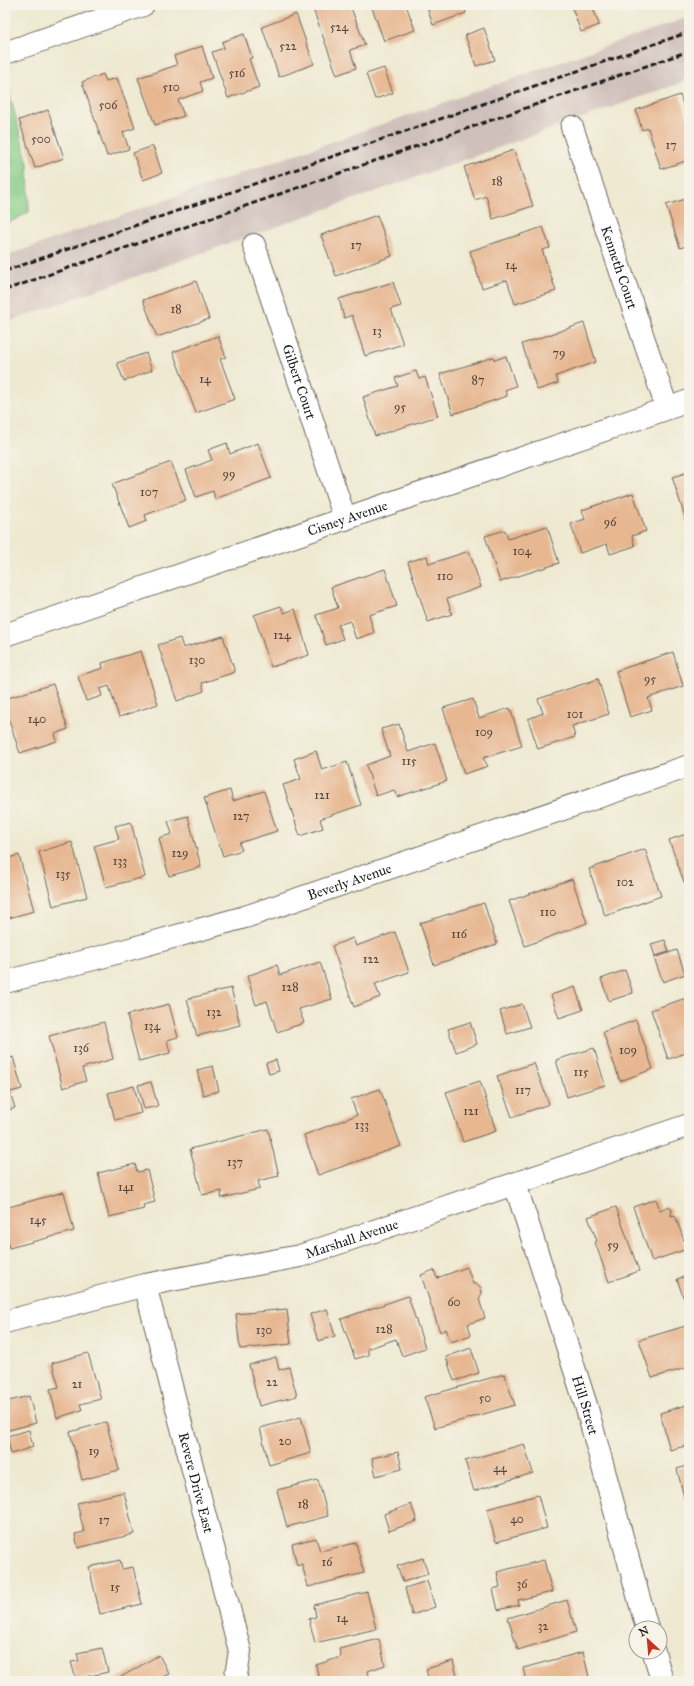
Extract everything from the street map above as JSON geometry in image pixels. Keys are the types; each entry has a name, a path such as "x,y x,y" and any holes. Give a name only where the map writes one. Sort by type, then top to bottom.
{"street":[{"path":"5,53 143,5"},
{"name":"Kenneth Court","path":"572,127 667,408"},
{"name":"Gilbert Court","path":"254,245 345,519"},
{"name":"Cisney Avenue","path":"5,635 689,400"},
{"name":"Beverly Avenue","path":"5,982 245,917 689,766"},
{"name":"Marshall Avenue","path":"5,1322 145,1285 300,1256 689,1125"},
{"name":"Hill Street","path":"515,1184 586,1404 645,1620"},
{"name":"Revere Drive East","path":"145,1285 240,1651 235,1681"},
{"path":"656,1660 662,1681"}],"shaded area":[{"path":"689,17 689,80 5,323 5,256"}],"green space":[{"path":"5,77 28,163 29,212 5,225"},
{"path":"5,136 11,160 7,182 5,185"}],"building":[{"path":"325,5 350,5 365,45 350,50 356,68 337,75 313,9"},
{"path":"371,5 406,5 415,30 384,41"},
{"path":"426,5 464,5 466,13 433,25"},
{"path":"571,5 592,5 599,25 581,32"},
{"path":"296,14 314,64 279,77 262,27"},
{"path":"484,28 495,60 476,66 465,35"},
{"path":"244,34 252,58 249,59 259,87 228,98 212,52 224,48 222,42"},
{"path":"202,46 212,78 200,82 203,91 178,100 184,116 155,125 138,78 177,65 174,56"},
{"path":"384,68 393,93 375,99 366,74"},
{"path":"103,74 106,81 117,78 135,128 123,132 129,149 107,156 82,82"},
{"path":"680,95 689,122 689,160 661,169 648,128 642,130 636,110"},
{"path":"48,110 64,158 35,168 19,120"},
{"path":"153,146 162,173 143,180 133,153"},
{"path":"514,150 533,206 493,219 486,196 475,200 464,167"},
{"path":"689,198 689,245 680,248 666,205"},
{"path":"377,215 392,256 336,276 321,235"},
{"path":"543,227 550,248 542,250 556,291 515,304 507,280 482,288 470,251"},
{"path":"196,281 209,319 157,337 143,300"},
{"path":"393,282 401,306 391,309 403,344 365,356 352,315 344,318 339,299"},
{"path":"584,323 596,362 556,376 558,383 537,390 522,344"},
{"path":"218,336 226,357 220,359 235,399 196,413 173,352"},
{"path":"146,353 152,370 124,381 117,363"},
{"path":"506,356 516,386 505,390 507,396 453,414 440,374 494,357 495,360"},
{"path":"416,371 419,379 425,377 438,416 375,436 363,397 398,386 395,378"},
{"path":"227,443 230,454 258,443 271,478 215,499 213,491 196,497 186,470 212,460 208,450"},
{"path":"171,462 186,500 145,515 147,521 129,528 112,484"},
{"path":"689,472 689,529 672,477"},
{"path":"633,493 646,531 632,536 635,546 610,554 607,544 580,553 571,524 585,519 582,510"},
{"path":"547,526 559,563 500,582 485,536 505,530 508,539"},
{"path":"469,551 481,587 447,599 452,614 428,622 408,562 427,556 429,564"},
{"path":"385,569 397,606 369,615 374,633 356,639 350,621 338,625 343,639 326,645 316,615 338,608 331,587"},
{"path":"281,606 284,613 295,609 309,655 271,667 254,615"},
{"path":"223,636 235,672 202,683 204,691 177,701 158,645 180,638 183,648"},
{"path":"141,651 158,704 119,717 109,686 100,689 102,696 86,701 78,676 103,668 102,663"},
{"path":"673,652 683,686 648,698 652,710 630,717 616,671"},
{"path":"598,679 609,714 572,726 575,737 538,749 528,719 543,713 538,699"},
{"path":"53,684 68,729 55,734 57,741 20,753 5,709 5,699"},
{"path":"473,699 479,718 510,708 522,746 483,758 488,766 464,774 443,708"},
{"path":"399,724 408,752 435,743 447,781 397,797 394,790 376,796 366,765 390,756 381,729"},
{"path":"316,751 322,770 347,762 361,805 320,819 323,828 300,836 283,785 301,779 294,759"},
{"path":"230,790 233,801 264,791 277,831 239,843 242,850 223,856 204,798"},
{"path":"188,816 201,867 169,876 159,838 172,834 168,821"},
{"path":"131,822 145,877 106,887 94,846 119,839 115,826"},
{"path":"689,833 689,880 684,882 669,840"},
{"path":"72,842 87,897 53,906 39,852"},
{"path":"645,849 661,896 605,916 589,869"},
{"path":"19,855 34,911 5,919 5,859"},
{"path":"572,879 587,923 525,946 509,901"},
{"path":"484,903 497,944 434,965 420,923"},
{"path":"395,932 409,972 375,984 380,997 354,1007 332,946 353,938 356,946"},
{"path":"665,940 669,952 655,956 651,944"},
{"path":"677,950 685,974 663,982 654,958"},
{"path":"320,962 332,999 299,1009 304,1023 277,1032 267,1001 256,1005 247,976 277,965 280,975"},
{"path":"625,970 633,993 609,1001 601,979"},
{"path":"575,987 583,1010 559,1018 551,995"},
{"path":"231,988 240,1025 197,1036 187,999"},
{"path":"686,998 689,1007 689,1052 668,1059 651,1010"},
{"path":"169,1004 178,1037 167,1040 170,1053 139,1061 127,1015"},
{"path":"522,1004 530,1027 507,1034 500,1011"},
{"path":"636,1020 653,1069 620,1081 603,1032"},
{"path":"104,1022 113,1059 82,1068 86,1081 63,1088 49,1036"},
{"path":"470,1022 477,1044 456,1052 448,1029"},
{"path":"594,1048 605,1085 567,1097 556,1060"},
{"path":"13,1057 22,1089 10,1092 15,1108 5,1111 5,1060"},
{"path":"276,1060 279,1071 269,1074 266,1063"},
{"path":"534,1063 549,1104 512,1117 497,1076"},
{"path":"213,1066 219,1091 203,1095 197,1070"},
{"path":"480,1081 496,1131 463,1142 446,1092"},
{"path":"151,1082 158,1106 144,1109 138,1085"},
{"path":"134,1086 141,1113 115,1120 108,1093"},
{"path":"380,1089 401,1146 318,1175 304,1135 357,1115 351,1099"},
{"path":"268,1129 279,1176 258,1181 260,1189 221,1198 222,1191 202,1195 190,1149"},
{"path":"135,1164 137,1172 147,1170 155,1202 143,1205 144,1209 109,1217 98,1173"},
{"path":"64,1192 74,1231 9,1248 5,1232 5,1208"},
{"path":"656,1199 660,1210 669,1206 672,1210 671,1216 675,1215 687,1249 652,1261 633,1207"},
{"path":"616,1207 639,1271 609,1282 588,1217"},
{"path":"467,1267 473,1284 477,1284 481,1288 482,1293 479,1299 485,1318 468,1324 471,1335 451,1342 446,1329 440,1332 421,1275 434,1270 437,1278"},
{"path":"689,1275 689,1300 685,1302 677,1279"},
{"path":"408,1296 425,1348 402,1356 396,1339 367,1349 369,1355 355,1359 341,1319"},
{"path":"287,1309 291,1344 240,1349 236,1314"},
{"path":"327,1309 335,1336 318,1341 310,1314"},
{"path":"689,1325 689,1367 652,1378 639,1340"},
{"path":"471,1348 479,1373 454,1381 446,1357"},
{"path":"88,1353 101,1399 80,1404 82,1410 57,1418 50,1389 59,1387 52,1363"},
{"path":"276,1357 279,1370 289,1367 297,1396 259,1406 249,1365"},
{"path":"504,1374 515,1405 435,1428 424,1397"},
{"path":"29,1396 36,1423 5,1431 5,1402"},
{"path":"689,1404 689,1445 670,1450 660,1413"},
{"path":"301,1417 311,1453 269,1465 260,1428"},
{"path":"106,1422 119,1470 82,1480 70,1432"},
{"path":"29,1430 33,1447 11,1454 7,1436"},
{"path":"524,1444 533,1473 474,1491 465,1461"},
{"path":"398,1452 402,1469 376,1476 372,1458"},
{"path":"689,1465 689,1500 685,1501 677,1469"},
{"path":"318,1480 328,1516 287,1527 277,1490"},
{"path":"124,1492 134,1534 78,1548 75,1534 84,1532 77,1503"},
{"path":"538,1495 547,1528 496,1542 487,1509"},
{"path":"411,1504 417,1521 389,1531 384,1514"},
{"path":"316,1538 320,1551 356,1543 364,1573 308,1587 302,1564 297,1566 292,1544"},
{"path":"423,1558 428,1574 403,1582 397,1566"},
{"path":"120,1560 122,1569 133,1567 142,1604 100,1614 89,1567"},
{"path":"544,1560 552,1592 518,1600 519,1605 498,1610 493,1589 500,1587 497,1572"},
{"path":"427,1581 435,1607 412,1615 405,1588"},
{"path":"367,1592 376,1629 315,1643 309,1619 316,1617 314,1605"},
{"path":"567,1600 576,1632 518,1650 508,1618"},
{"path":"379,1639 385,1665 368,1671 370,1681 319,1681 316,1665 341,1657 339,1649"},
{"path":"102,1648 108,1672 76,1679 71,1662 79,1661 77,1653"},
{"path":"583,1652 590,1681 526,1681 523,1668"},
{"path":"159,1655 169,1674 164,1676 167,1681 114,1681"},
{"path":"453,1661 458,1680 429,1681 426,1669"},
{"path":"5,1679 17,1680 17,1681 5,1681"}],"railway":[{"path":"5,271 689,32"},
{"path":"5,290 689,51"}]}
